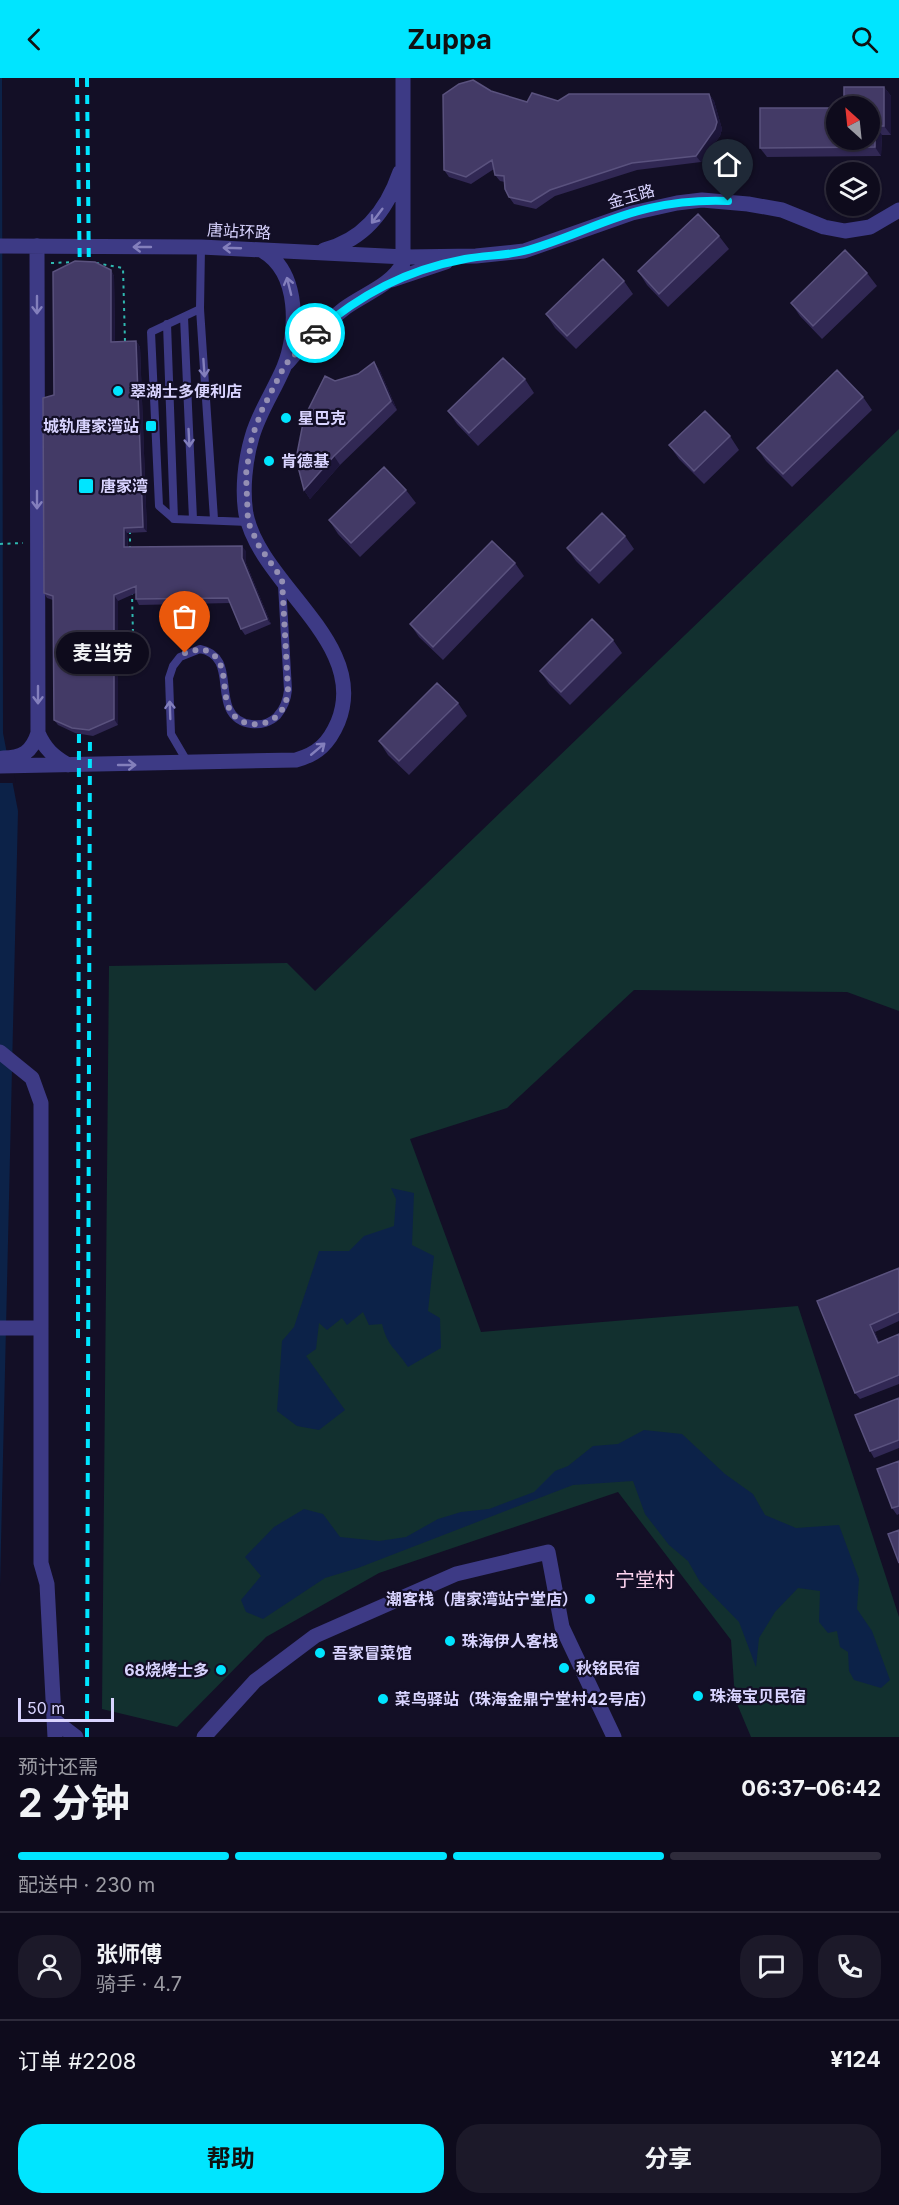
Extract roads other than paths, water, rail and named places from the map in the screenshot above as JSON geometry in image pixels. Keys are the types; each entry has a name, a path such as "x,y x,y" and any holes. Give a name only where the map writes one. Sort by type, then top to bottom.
{"street":[{"path":"0,766 19,763 188,764 296,760 321,750 334,732 345,696 339,670 316,624 259,546 248,522 245,490 249,448 262,410 285,365 324,325 395,274 405,257 403,78"},
{"path":"314,252 339,245 371,225 392,193 403,164"},
{"name":"金玉路","path":"476,256 524,251 632,213 677,202 702,200 748,204 782,210 824,227 845,231 870,227 899,210"},
{"name":"唐站环路","path":"6,246 201,247 405,257 476,256"},
{"path":"19,763 34,746 38,733 37,246"},
{"path":"263,251 281,266 291,294 292,319 285,365"},
{"path":"379,286 426,268 476,256"},
{"path":"38,733 44,746 53,756 68,765"},
{"path":"0,758 19,763"},
{"path":"0,1052 32,1078 41,1103 41,1563 47,1584 55,1737"},
{"path":"4,1328 41,1328"},
{"path":"204,1737 255,1681 315,1636 456,1574 548,1552 562,1627 614,1737"},
{"path":"55,1721 76,1737"}],"lane":[{"path":"201,247 200,309 214,519"},
{"path":"200,309 150,332 159,506 174,519 248,522"},
{"path":"184,317 193,519"},
{"path":"167,324 174,519"},
{"path":"188,764 171,734 169,678 173,666 185,653 200,649 216,658 224,671 228,706 242,721 259,725 267,723 285,707 288,690 282,579"}],"water":[{"path":"0,78 2,78 3,733 18,811 0,1586"},
{"path":"391,1188 414,1193 412,1245 434,1256 428,1311 440,1318 441,1348 408,1367 390,1343 382,1324 369,1325 363,1312 347,1325 342,1318 327,1330 319,1323 316,1349 306,1356 345,1410 319,1430 297,1426 277,1411 282,1341 294,1327 319,1251 349,1251 364,1236 394,1226 396,1199"},
{"path":"644,1430 682,1434 725,1474 753,1494 765,1515 796,1528 839,1525 859,1579 857,1609 872,1631 890,1680 881,1688 854,1680 849,1671 848,1652 840,1647 837,1631 828,1633 819,1622 820,1591 798,1588 775,1612 759,1638 756,1667 739,1622 700,1582 688,1561 669,1545 645,1514 633,1481 573,1485 358,1568 325,1578 263,1619 246,1612 241,1600 261,1576 245,1557 274,1527 304,1509 323,1514 340,1537 379,1541 406,1537 438,1519 461,1512 489,1509 534,1492 555,1471 568,1466 593,1446 618,1444"}],"railway":[{"path":"77,78 80,279"},
{"path":"87,78 89,279"},
{"path":"78,1338 79,717"},
{"path":"87,1737 90,720"}],"place":[{"name":"翠湖士多便利店","path":"118,391"},
{"name":"星巴克","path":"286,418"},
{"name":"城轨唐家湾站","path":"151,426"},
{"name":"肯德基","path":"269,461"},
{"name":"唐家湾","path":"86,486"},
{"name":"麦当劳","path":"185,653"},
{"name":"潮客栈（唐家湾站宁堂店）","path":"590,1599"},
{"name":"珠海伊人客栈","path":"450,1641"},
{"name":"吾家冒菜馆","path":"320,1653"},
{"name":"秋铭民宿","path":"564,1668"},
{"name":"68烧烤士多","path":"221,1670"},
{"name":"珠海宝贝民宿","path":"698,1696"},
{"name":"菜鸟驿站（珠海金鼎宁堂村42号店）","path":"383,1699"}],"district":[{"name":"宁堂村","path":"645,1580"}]}
